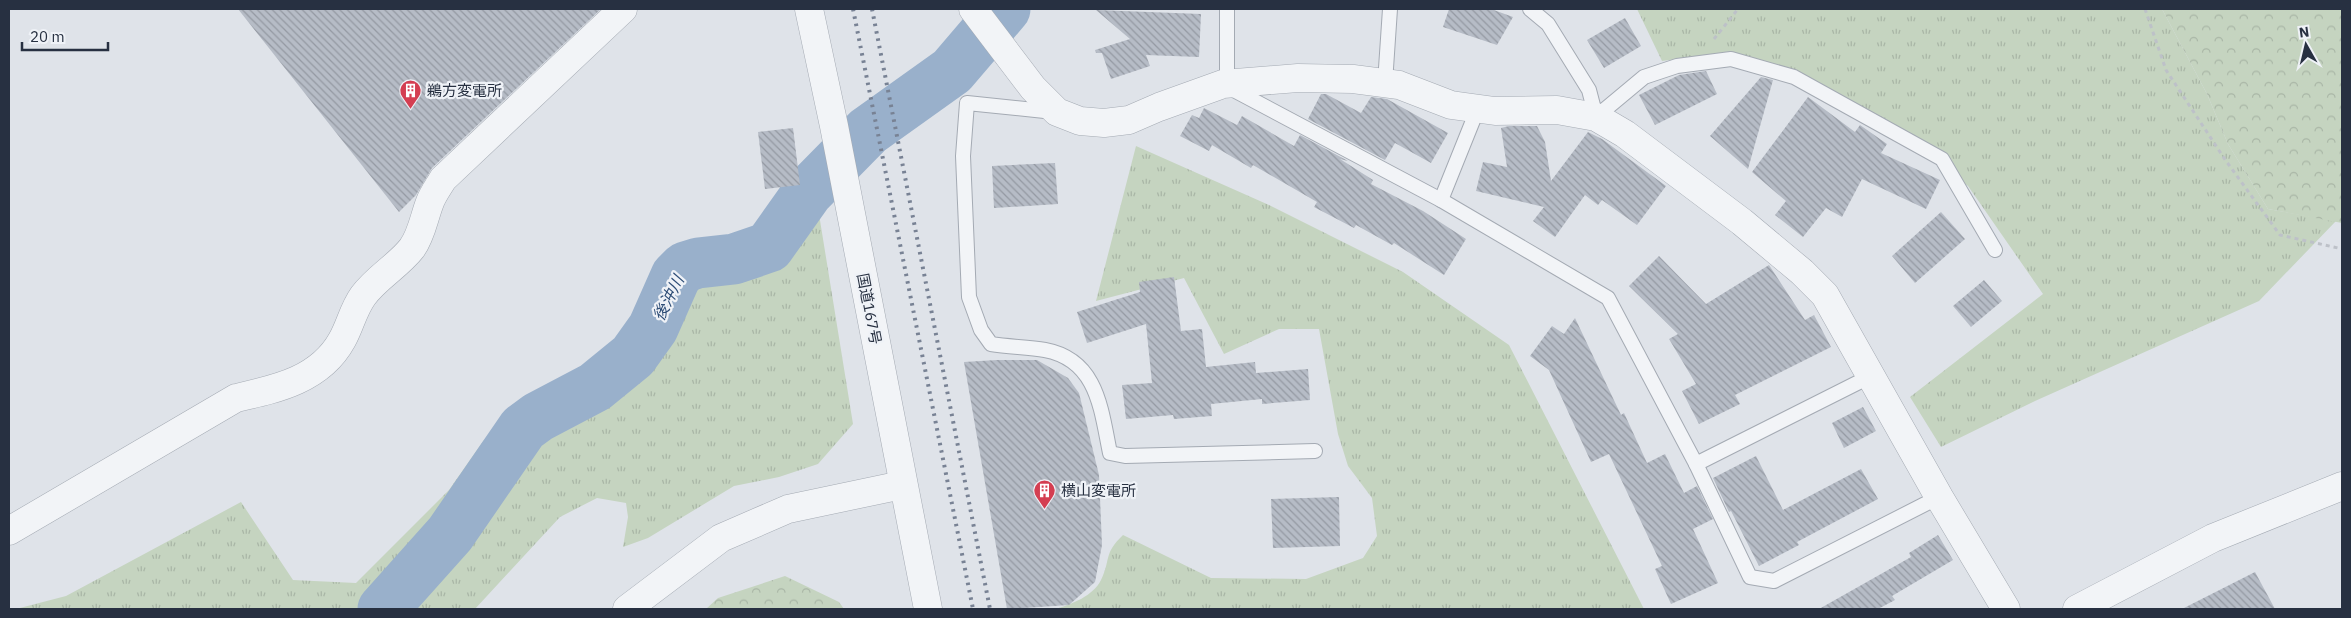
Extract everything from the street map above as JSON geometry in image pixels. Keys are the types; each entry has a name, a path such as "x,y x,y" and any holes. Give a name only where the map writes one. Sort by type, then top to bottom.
{"street":[{"path":"9,531 236,398 279,388 300,379 324,364 343,338 351,317 363,296 412,247 423,227 430,201 443,179 623,9"},
{"name":"国道167号","path":"809,9 834,126 902,485 928,609"},
{"path":"973,9 1033,88 1057,112 1080,120 1104,122 1129,120 1159,106 1225,84 1298,78 1353,79 1399,85 1451,105 1495,111 1557,110 1596,117 1625,134 1676,172 1802,272 1825,295 1939,497 2006,609"},
{"path":"627,609 721,538 788,509 902,485"},
{"path":"2078,609 2213,538 2342,486"}],"lane":[{"path":"1228,9 1225,84 1441,200 1608,298 1696,464 1750,577 1774,581 1939,497"},
{"path":"1385,83 1390,9"},
{"path":"1530,9 1548,24 1554,32 1588,90 1596,117 1644,78 1677,66 1731,59 1794,77 1942,159 1995,250"},
{"path":"1057,112 967,104 963,156 966,251 969,297 981,330 992,344 1047,350 1075,362 1097,390 1110,452 1125,456 1315,451"},
{"path":"1441,200 1478,108"},
{"path":"1696,464 1871,376"}],"path":[{"path":"1696,64 1738,9"},
{"path":"2145,9 2166,70 2226,161 2280,235 2342,248"}],"green space":[{"path":"1637,9 2162,9 2207,94 2228,144 2268,209 2336,221 2259,301 2035,401 1941,447 1910,397 2043,294 1968,186 1858,106 1796,71 1731,52 1662,61"},
{"path":"2162,9 2342,9 2342,223 2268,209 2228,144 2207,94"},
{"path":"1136,146 1269,205 1403,272 1509,345 1644,609 1056,609 1082,599 1093,591 1101,580 1110,552 1123,535 1211,578 1306,579 1363,558 1377,536 1372,498 1348,466 1338,434 1319,329 1279,329 1224,354 1184,278 1096,301"},
{"path":"818,208 853,424 818,464 779,477 734,486 648,538 623,547 628,517 626,503 597,498 560,517 475,609 16,609 66,596 241,502 293,580 356,583 449,490 484,440 534,404 621,353 648,319 691,285 779,263 801,213"},
{"path":"785,576 839,602 844,609 706,609 718,598"}],"building":[{"name":"鵜方変電所","path":"238,9 601,9 432,168 416,195 399,212"},
{"path":"1449,9 1491,9 1513,17 1497,45 1443,27"},
{"path":"1096,10 1201,14 1199,57 1146,55 1150,66 1111,79 1102,53 1096,53 1095,50 1130,39"},
{"path":"1625,18 1641,46 1604,68 1587,40"},
{"path":"1706,71 1717,94 1655,125 1639,95 1679,75"},
{"path":"1761,77 1773,80 1748,169 1710,136"},
{"path":"1321,94 1326,94 1361,113 1371,97 1387,99 1448,133 1431,163 1395,143 1385,160 1308,119"},
{"path":"1808,97 1855,132 1860,125 1887,144 1881,153 1940,180 1926,209 1862,179 1842,217 1826,208 1803,237 1775,215 1786,201 1752,172"},
{"path":"1204,108 1237,125 1242,116 1294,146 1300,135 1348,161 1340,159 1373,180 1371,184 1423,211 1466,239 1444,275 1394,243 1392,245 1356,225 1354,228 1314,207 1317,202 1253,165 1251,168 1212,145 1209,151 1180,136 1192,115 1199,118"},
{"path":"1509,126 1537,126 1545,142 1551,181 1588,132 1602,139 1666,186 1637,225 1602,200 1598,205 1585,195 1555,237 1533,221 1544,207 1476,191 1483,162 1507,167 1501,128"},
{"path":"793,128 800,185 765,189 758,132"},
{"path":"1055,163 1058,204 994,208 992,166"},
{"path":"1941,212 1965,239 1915,283 1892,256"},
{"path":"1659,256 1706,304 1769,265 1805,320 1814,315 1831,347 1735,395 1740,404 1699,424 1682,391 1696,384 1669,339 1678,334 1629,286"},
{"path":"1174,277 1181,331 1202,329 1206,367 1255,362 1256,373 1308,369 1310,400 1262,404 1262,399 1211,404 1212,416 1174,419 1173,415 1126,419 1122,385 1152,383 1146,324 1087,343 1077,312 1140,292 1139,282"},
{"path":"1984,280 2002,301 1971,327 1953,306"},
{"path":"1575,318 1621,415 1624,413 1647,463 1665,454 1684,493 1697,486 1713,519 1693,529 1718,583 1671,604 1655,569 1662,566 1609,454 1591,462 1549,370 1530,356 1552,326 1564,334"},
{"name":"横山変電所","path":"1037,360 1068,378 1079,393 1099,475 1102,545 1095,582 1069,605 1007,609 964,362"},
{"path":"1863,407 1876,431 1844,448 1832,423"},
{"path":"1756,456 1783,510 1861,469 1878,499 1797,542 1799,545 1759,566 1731,511 1729,512 1713,478"},
{"path":"1339,497 1340,546 1273,548 1271,499"},
{"path":"1938,535 1953,560 1892,596 1895,600 1878,609 1819,609 1911,557 1909,553"},
{"path":"2255,572 2275,609 2182,609"}],"waterway":[{"name":"後沖川","path":"383,609 450,534 523,428 538,417 595,387 633,356 653,328 676,276 685,267 698,263 734,259 769,247 808,192 868,131 952,71 1005,9"}],"railway":[{"path":"853,9 973,609"},
{"path":"872,9 990,609"}],"place":[{"name":"鵜方変電所","path":"411,110"},
{"name":"横山変電所","path":"1045,510"}]}
